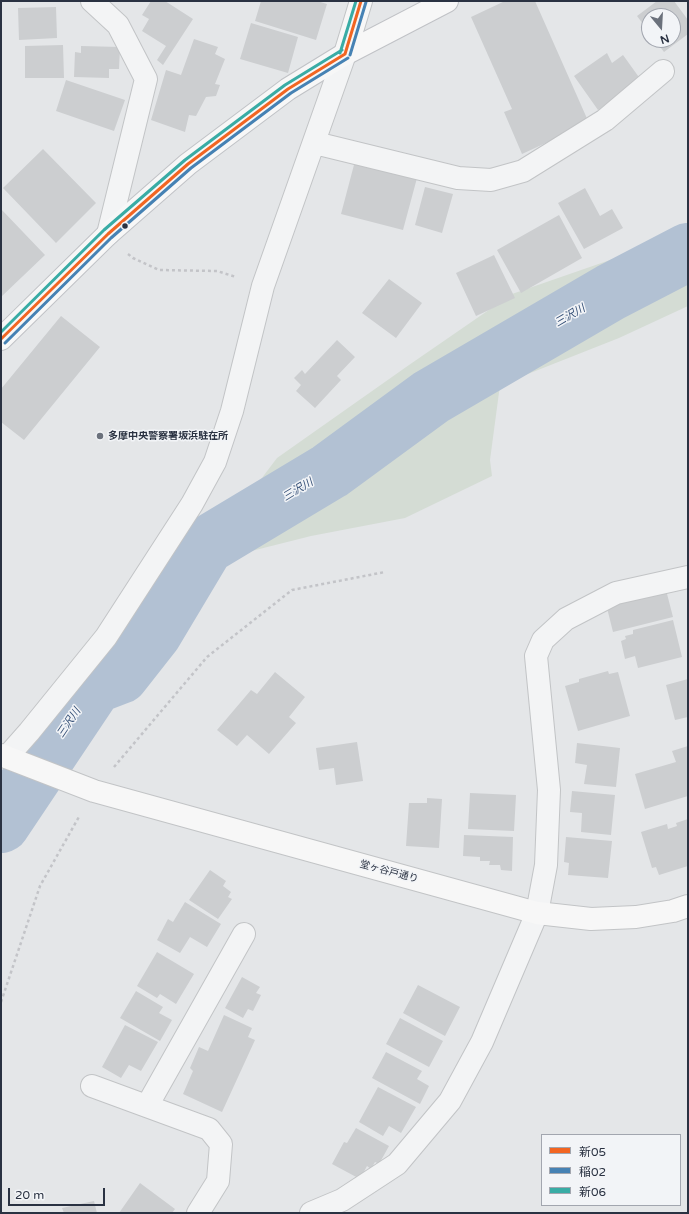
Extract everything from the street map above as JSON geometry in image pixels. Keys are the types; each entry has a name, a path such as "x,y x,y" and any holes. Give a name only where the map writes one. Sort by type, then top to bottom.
{"street":[{"path":"92,1 118,25 146,79 108,234"},
{"path":"4,756 106,637 192,504 215,462 232,411 263,286 346,54 361,1"},
{"path":"1,339 108,234 206,150 288,89 346,54 447,1"},
{"path":"315,142 458,178 491,180 522,171 605,120 663,71"},
{"path":"311,1213 342,1200 397,1164 450,1101 482,1042 536,913 546,865 549,790 536,656 543,640 566,619 616,592 688,578"},
{"name":"堂ヶ谷戸通り","path":"4,756 94,791 536,913 591,919 636,917 673,911 688,906"},
{"path":"147,1106 244,934"},
{"path":"92,1086 209,1129 221,1144 218,1181 198,1213"}],"path":[{"path":"108,234 133,258 159,270 217,271 263,286"},
{"path":"1,1002 40,886 94,791 207,657 292,590 384,572"}],"shaded area":[{"path":"688,224 688,306 619,338 500,385 490,460 492,476 405,518 311,536 196,565 277,458 409,365 512,294 659,243"}],"building":[{"path":"151,1 165,1 193,19 163,65 157,60 166,46 142,31 149,19 142,15"},
{"path":"261,1 317,1 327,4 316,40 255,21"},
{"path":"505,1 535,1 589,123 522,154 504,112 512,109 471,17"},
{"path":"657,1 674,1 679,8 648,8"},
{"path":"56,7 57,38 19,40 18,8"},
{"path":"681,10 688,20 688,34 681,39"},
{"path":"641,13 641,21 637,16"},
{"path":"251,23 298,37 288,73 240,59"},
{"path":"194,39 218,47 215,54 225,59 215,84 220,85 216,96 206,97 196,116 189,115 185,132 151,120 166,70 181,75"},
{"path":"63,45 64,78 25,78 25,46"},
{"path":"81,46 120,47 119,69 109,69 109,78 74,77 75,52 81,53"},
{"path":"661,48 669,48 664,52"},
{"path":"607,53 612,63 623,55 641,80 598,110 574,76"},
{"path":"66,80 125,100 114,131 56,111"},
{"path":"43,149 96,203 56,243 3,188"},
{"path":"355,161 417,178 403,230 341,214"},
{"path":"425,187 453,194 442,233 415,225"},
{"path":"585,188 600,216 612,209 623,228 584,249 558,203"},
{"path":"1,209 45,255 1,297"},
{"path":"559,215 582,258 521,293 497,250"},
{"path":"494,255 515,298 476,316 456,273"},
{"path":"389,279 422,303 396,338 362,313"},
{"path":"61,316 100,347 24,440 1,422 1,389"},
{"path":"337,340 355,357 337,376 341,380 315,408 296,391 301,385 294,378 302,370 305,374"},
{"path":"666,590 673,617 613,632 606,604"},
{"path":"673,620 682,657 638,668 635,656 625,659 621,641 626,639 625,636 633,634 633,630"},
{"path":"608,671 609,674 618,672 630,716 578,731 565,686 579,682 579,679"},
{"path":"275,672 305,697 289,717 296,723 269,754 247,735 237,746 217,730 251,690 257,694"},
{"path":"688,679 688,717 675,720 666,685"},
{"path":"357,742 363,781 336,785 334,768 319,770 316,748"},
{"path":"577,743 620,748 616,787 584,784 587,765 575,763"},
{"path":"688,746 688,796 645,809 635,774 676,762 672,751"},
{"path":"572,791 615,795 611,835 581,832 582,813 570,812"},
{"path":"470,793 516,795 514,831 468,829"},
{"path":"427,798 442,799 439,848 406,846 409,803 427,803"},
{"path":"688,819 688,866 659,875 656,867 652,868 641,832 667,824 668,829 677,826 676,823"},
{"path":"464,835 513,837 512,871 501,870 500,865 489,865 490,861 480,861 480,857 463,856"},
{"path":"566,837 612,841 608,878 568,875 569,863 564,862"},
{"path":"210,870 226,881 223,886 231,892 228,897 232,899 218,919 189,900"},
{"path":"185,902 221,924 207,947 190,937 180,953 157,940 168,919 173,922"},
{"path":"157,952 194,974 176,1004 160,994 157,998 137,986"},
{"path":"242,977 260,987 256,993 261,995 253,1011 248,1009 243,1018 225,1008"},
{"path":"418,985 460,1007 445,1036 403,1013"},
{"path":"136,991 163,1007 159,1013 172,1020 160,1041 120,1018"},
{"path":"224,1015 252,1028 248,1037 255,1040 222,1112 183,1094 193,1071 190,1068 199,1047 208,1051"},
{"path":"400,1018 443,1041 429,1067 386,1044"},
{"path":"125,1025 158,1042 141,1071 129,1065 121,1078 102,1067"},
{"path":"386,1052 422,1071 417,1079 429,1086 420,1104 372,1078"},
{"path":"378,1087 416,1107 401,1133 389,1126 383,1136 359,1122"},
{"path":"356,1128 389,1146 379,1164 375,1162 371,1169 367,1166 360,1179 332,1164 344,1142 347,1143"},
{"path":"140,1183 175,1209 172,1213 119,1213"},
{"path":"94,1201 97,1213 64,1213 62,1208"}],"waterway":[{"name":"三沢川","path":"1,824 94,685 120,675 153,633 205,546 330,471 431,397 611,292 688,252"}],"transit line":[{"name":"新06","path":"340,53 356,1"},
{"name":"新05","path":"345,54 361,1"},
{"name":"稲02","path":"350,55 366,2"},
{"name":"新06","path":"1,332 104,230 185,160 285,85 342,50"},
{"name":"新05","path":"1,339 108,234 188,164 288,89 345,54"},
{"name":"稲02","path":"5,343 111,238 191,168 291,93 348,58"}],"place":[{"name":"多摩中央警察署坂浜駐在所","path":"100,436"}]}
